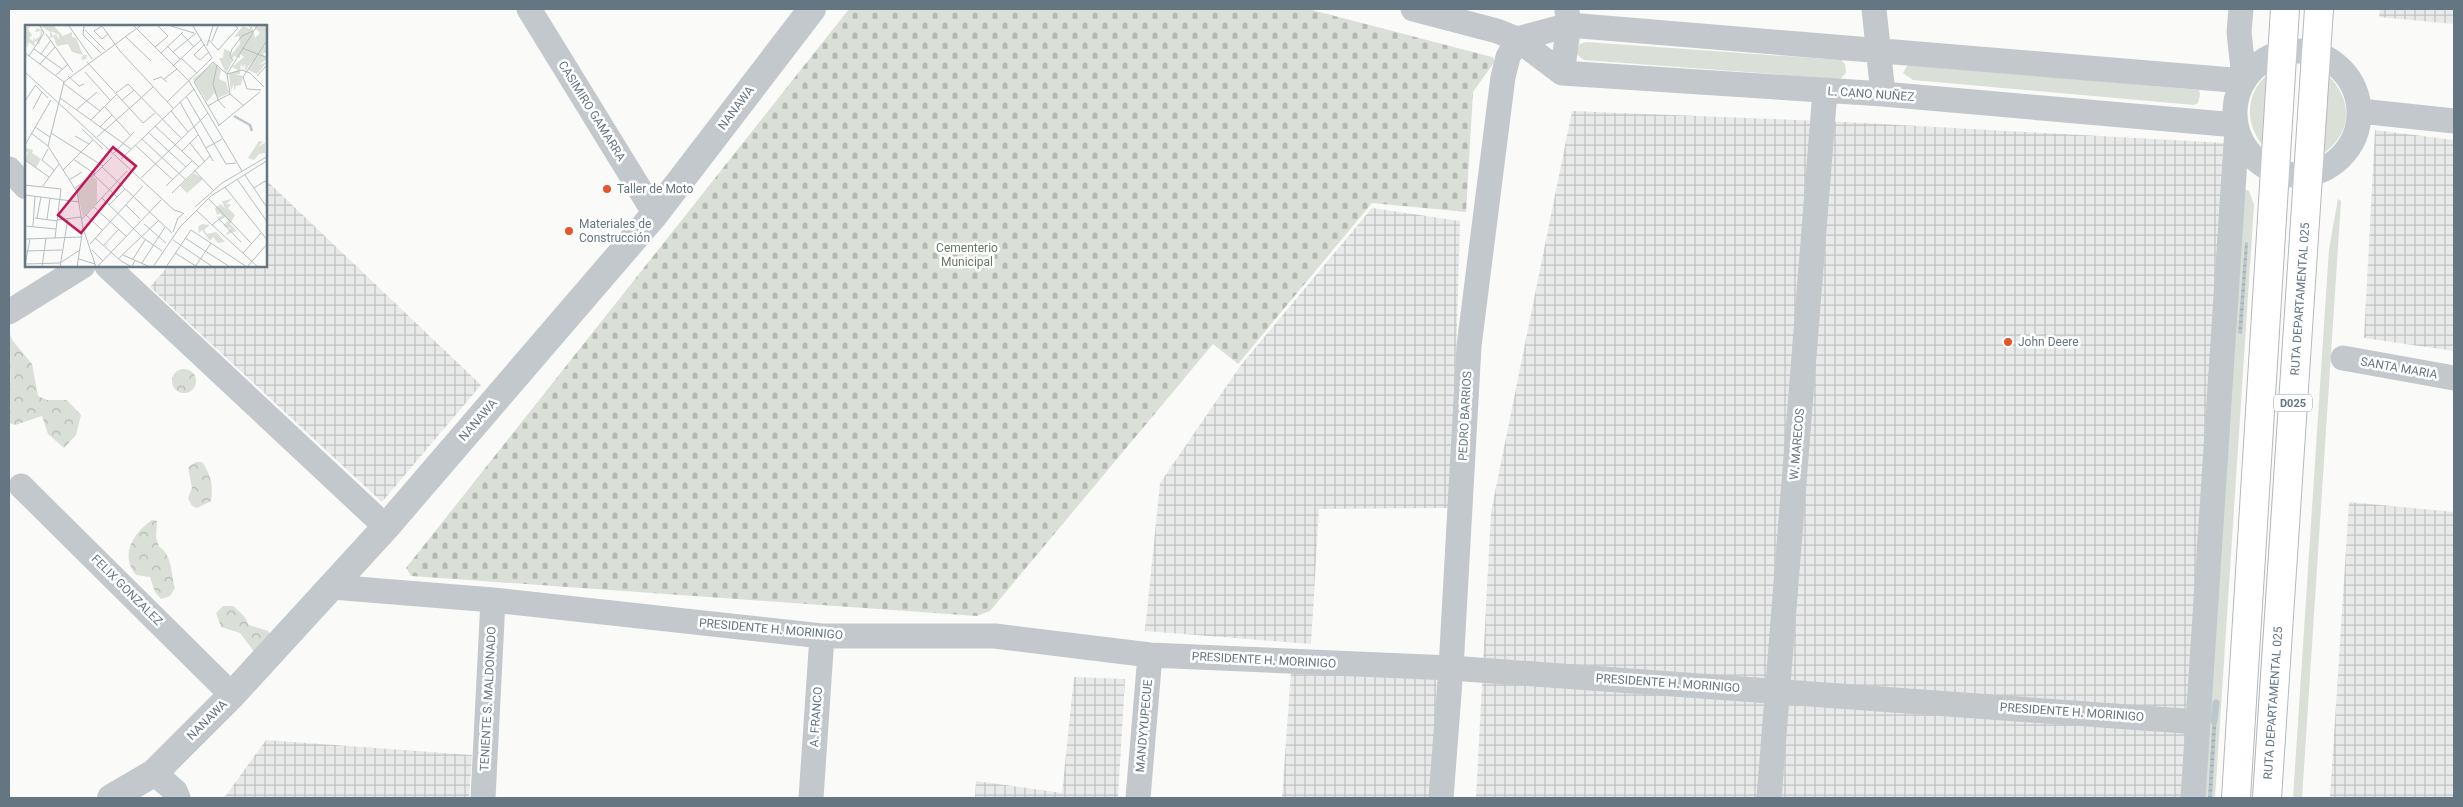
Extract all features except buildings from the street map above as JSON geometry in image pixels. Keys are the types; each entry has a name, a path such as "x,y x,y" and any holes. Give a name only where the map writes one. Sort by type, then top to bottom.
{"highway":[{"name":"D025","path":"2236,798 2285,9"},
{"name":"RUTA DEPARTAMENTAL 025","path":"2267,798 2319,9"}],"street":[{"name":"CASIMIRO GAMARRA","path":"529,9 655,214"},
{"name":"NANAWA","path":"111,798 154,773 232,695 386,527 655,214 812,9"},
{"path":"1413,9 1517,38 1562,73"},
{"path":"1874,9 1880,50 1883,94"},
{"path":"2241,9 2239,32 2244,80"},
{"path":"1517,38 1568,17 1880,50 2244,80"},
{"path":"1562,73 1568,17"},
{"name":"PEDRO BARRIOS","path":"1441,798 1451,668 1469,346 1503,77 1508,57 1517,38"},
{"path":"2193,798 2237,127 2235,110 2238,94 2244,80 2254,67 2282,52 2299,50 2316,53 2332,62 2346,74 2355,90 2360,110 2356,134 2348,149 2337,161 2324,170 2308,175 2291,175 2274,171 2256,160 2243,144 2237,127"},
{"name":"L. CANO NUÑEZ","path":"1562,73 1883,94 2237,127"},
{"name":"W. MARECOS","path":"1769,798 1825,91"},
{"path":"2360,110 2454,121"},
{"path":"9,169 25,186"},
{"path":"9,312 80,268"},
{"path":"109,268 386,527"},
{"name":"SANTA MARIA","path":"2343,358 2454,378"},
{"name":"FELIX GONZALEZ","path":"21,486 232,695"},
{"name":"PRESIDENTE H. MORINIGO","path":"332,587 493,600 822,636 995,636 1150,654 1451,668 2198,722"},
{"name":"TENIENTE S. MALDONADO","path":"483,798 493,600"},
{"name":"A. FRANCO","path":"811,798 822,636"},
{"name":"MANDYYUPECUE","path":"1138,798 1150,654"},
{"path":"154,773 175,791 178,798"}],"shaded area":[{"path":"2380,9 2454,9 2454,24 2379,17"},
{"path":"1572,111 1846,122 2226,143 2181,798 1476,798 1491,512"},
{"path":"2375,130 2454,140 2454,351 2364,338"},
{"path":"268,182 481,385 382,502 150,287 166,268 268,268"},
{"path":"1372,208 1460,221 1452,508 1319,509 1311,644 1145,631 1160,483 1241,365"},
{"path":"2245,242 2248,243 2242,334 2238,333"},
{"path":"2349,502 2454,512 2454,798 2330,798"},
{"path":"1291,671 1437,673 1435,798 1282,798"},
{"path":"1074,677 1125,679 1118,798 975,798 976,781 1062,793"},
{"path":"2213,712 2217,712 2212,798 2208,798"},
{"path":"266,740 472,755 469,798 224,798"}],"green space":[{"name":"Cementerio Municipal","path":"849,9 1308,9 1492,57 1495,61 1473,92 1466,212 1372,203 1238,364 1213,344 990,611 977,616 411,576 406,568"},
{"path":"1586,42 1841,60 1845,64 1846,73 1840,79 1584,60 1575,53 1580,44"},
{"path":"1908,64 2199,90 2200,95 2198,103 2194,105 1913,80 1903,73"},
{"path":"2267,75 2263,146 2253,128 2250,109 2255,91"},
{"path":"2328,75 2342,96 2346,117 2339,137 2322,155"},
{"path":"2293,182 2255,798 2252,798"},
{"path":"2244,189 2249,191 2254,205 2215,798 2203,798"},
{"path":"2338,199 2341,201 2302,798 2293,798 2329,249"},
{"path":"9,332 13,341 32,364 38,396 47,400 67,400 81,415 76,435 64,448 48,434 42,416 15,425 9,423"},
{"path":"184,369 189,370 195,376 195,386 189,392 184,393 179,392 173,386 172,381 173,376 179,370"},
{"path":"196,462 202,462 205,467 210,477 212,491 211,501 197,508 192,506 188,498 192,488 188,467"},
{"path":"152,520 157,521 156,537 159,547 169,559 175,588 170,596 161,599 155,592 150,577 136,575 129,559 131,544 145,525"},
{"path":"223,606 233,606 244,616 249,625 268,631 271,635 255,653 240,633 221,627 216,613"}],"waterway":[{"path":"2214,721 2216,703"}],"place":[{"name":"Taller de Moto","path":"607,189"},
{"name":"Materiales de Construcción","path":"569,231"},
{"name":"John Deere","path":"2008,342"}]}
